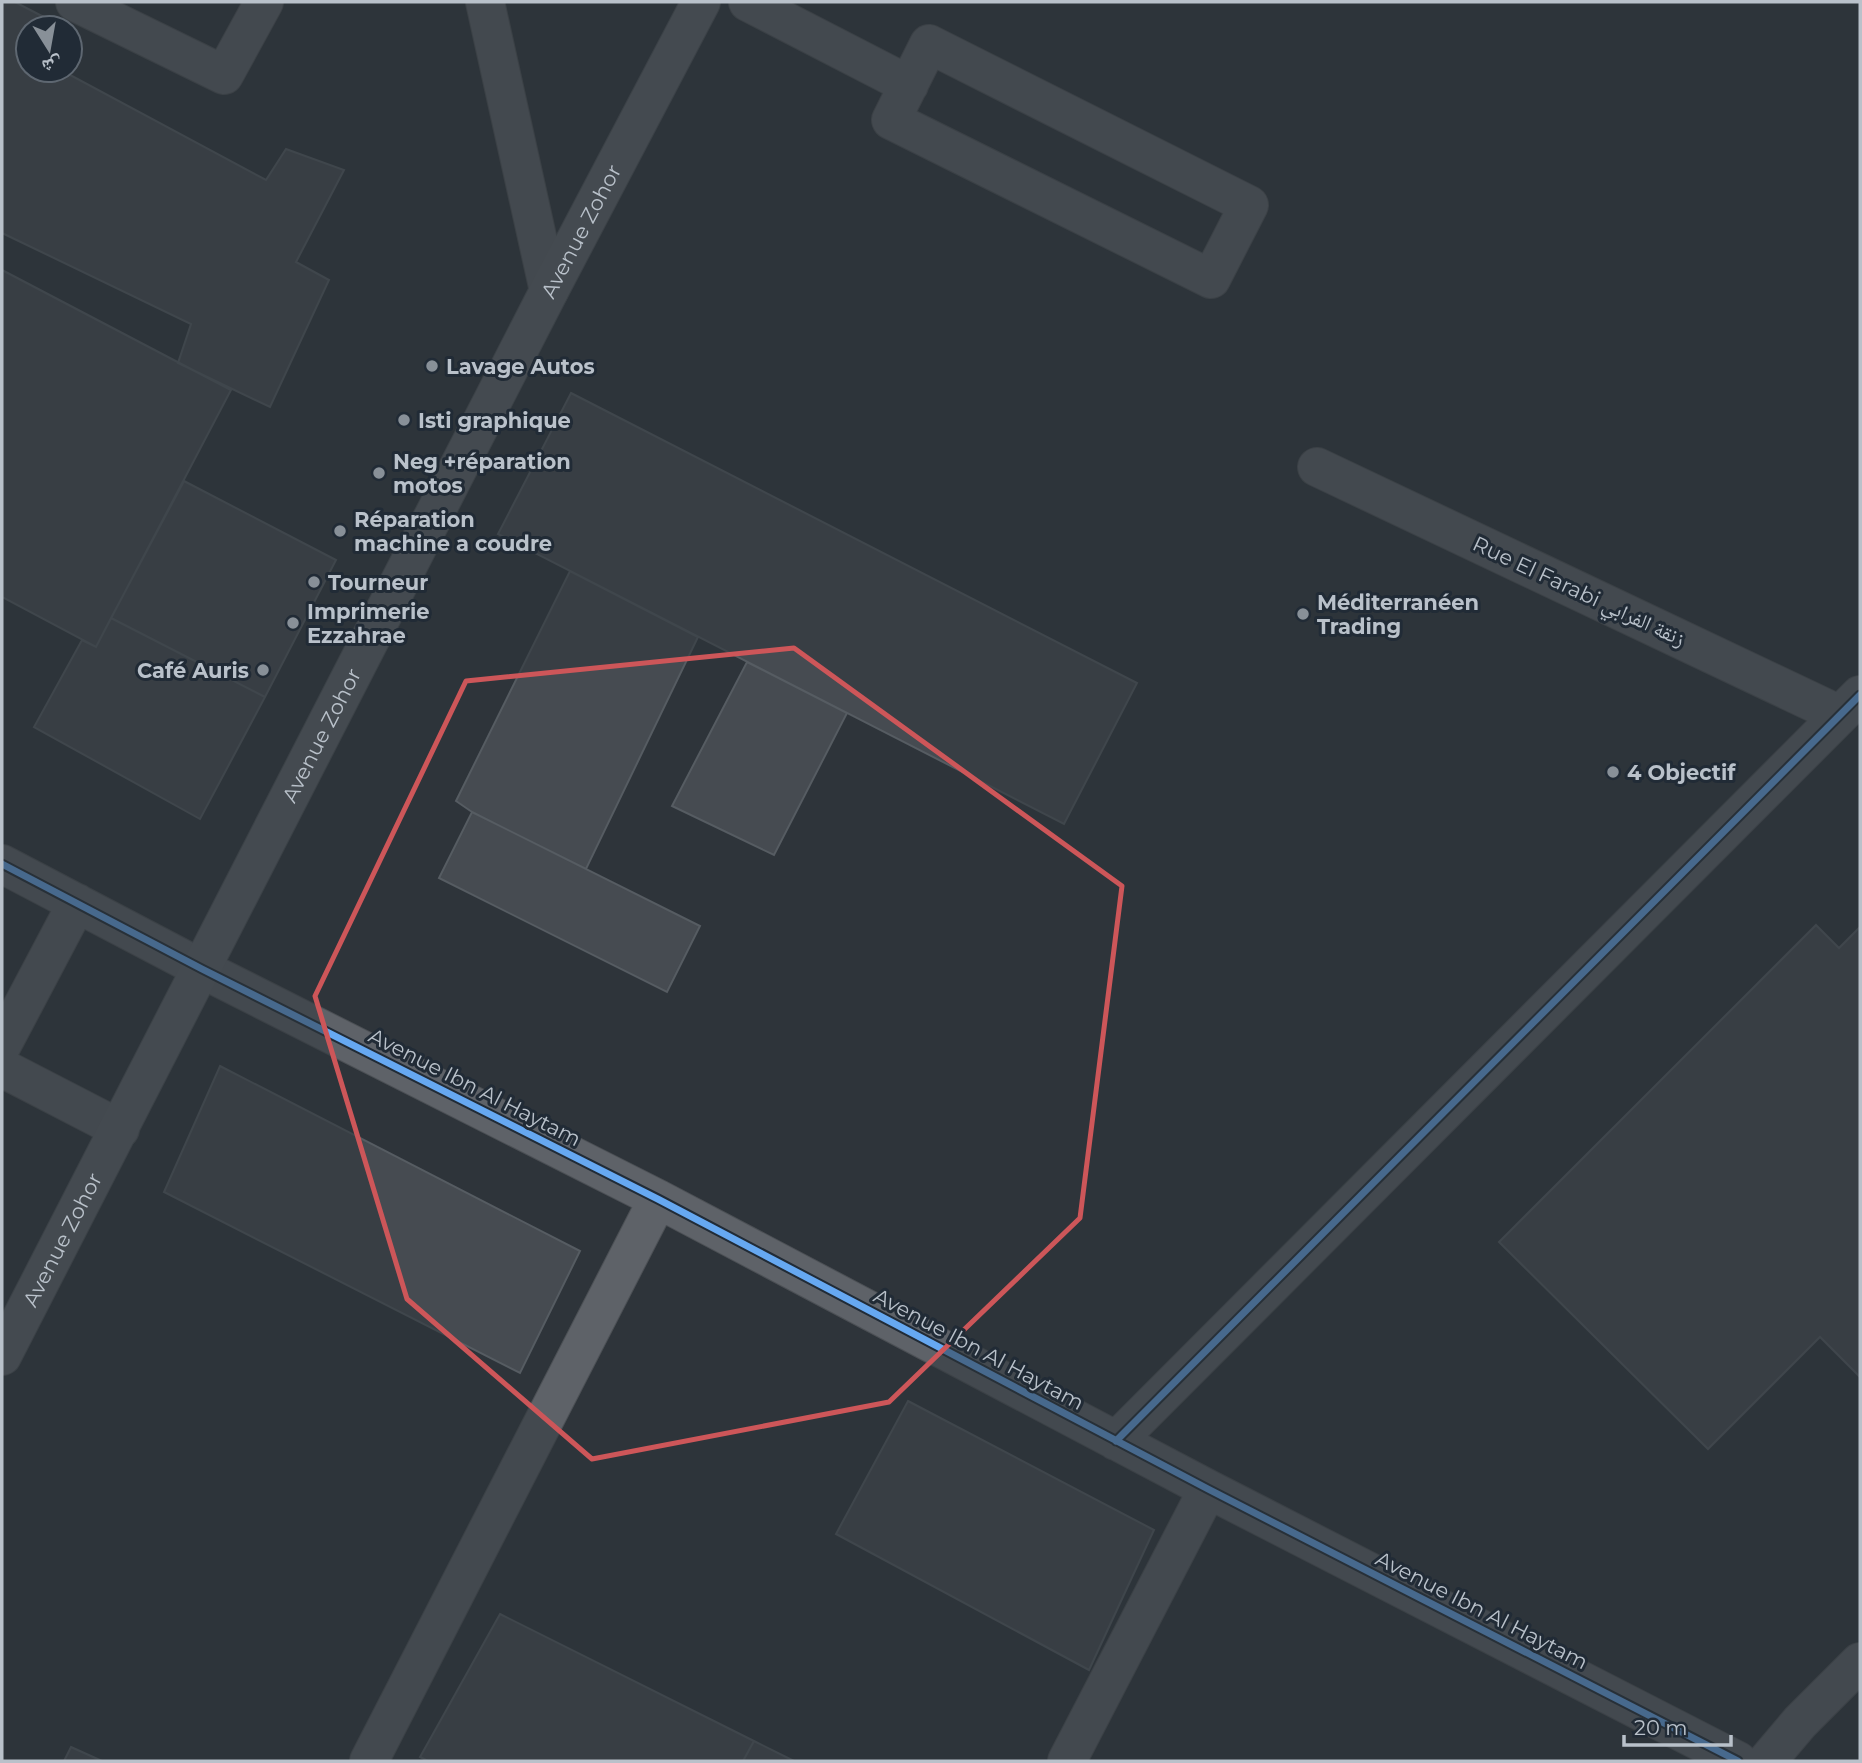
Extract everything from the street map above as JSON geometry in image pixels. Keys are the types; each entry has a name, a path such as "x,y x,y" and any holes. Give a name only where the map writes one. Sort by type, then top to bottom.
{"main road":[{"name":"Avenue Zohor","path":"2,1356 549,290 701,2"}],"street":[{"path":"75,2 224,75 264,2"},
{"path":"485,2 549,290"},
{"path":"748,2 909,85"},
{"path":"929,44 1249,205 1211,279 891,120 909,85 929,44"},
{"name":"Rue El Farabi زنقة الفرابي","path":"1317,467 1850,705"},
{"path":"1116,1441 1850,705"},
{"name":"Avenue Ibn Al Haytam","path":"2,863 202,969 658,1199 1208,1489 1738,1761"},
{"path":"2,1045 77,903"},
{"path":"2,1068 120,1129"},
{"path":"369,1761 658,1199"},
{"path":"1067,1761 1208,1489"},
{"path":"1767,1761 1800,1722 1860,1662"}],"highlighted area":[{"path":"794,648 1122,886 1080,1218 889,1402 592,1459 407,1299 315,996 466,681"}],"building":[{"path":"2,2 15,2 38,14 14,14 14,84 84,82 266,180 286,149 344,170 296,262 329,280 270,407 178,363 191,324 2,233"},
{"path":"2,270 231,390 96,647 2,597"},
{"path":"571,393 1137,683 1064,824 498,534"},
{"path":"184,481 336,560 265,697 111,618"},
{"path":"570,571 698,637 586,869 472,812 456,801"},
{"path":"111,618 265,697 200,819 34,727 82,640 96,647"},
{"path":"747,662 847,713 774,855 672,806"},
{"path":"472,812 700,926 667,992 439,878"},
{"path":"1816,925 1839,948 1860,927 1860,1377 1820,1337 1708,1449 1499,1242"},
{"path":"220,1066 580,1251 520,1373 164,1192"},
{"path":"908,1401 1154,1530 1089,1670 836,1534"},
{"path":"500,1614 754,1741 743,1761 428,1761 420,1757"},
{"path":"754,1741 794,1761 743,1761"},
{"path":"71,1747 102,1761 64,1761"}],"cycle path":[{"path":"1116,1441 1860,695"},
{"path":"2,864 202,969 658,1199 1208,1489 1738,1761"}],"place":[{"name":"Lavage Autos","path":"432,366"},
{"name":"Isti graphique","path":"404,420"},
{"name":"Neg +réparation motos","path":"379,473"},
{"name":"Réparation machine a coudre","path":"340,531"},
{"name":"Tourneur","path":"314,582"},
{"name":"Méditerranéen Trading","path":"1303,614"},
{"name":"Imprimerie Ezzahrae","path":"293,623"},
{"name":"Café Auris","path":"263,670"},
{"name":"4 Objectif","path":"1613,772"}]}
